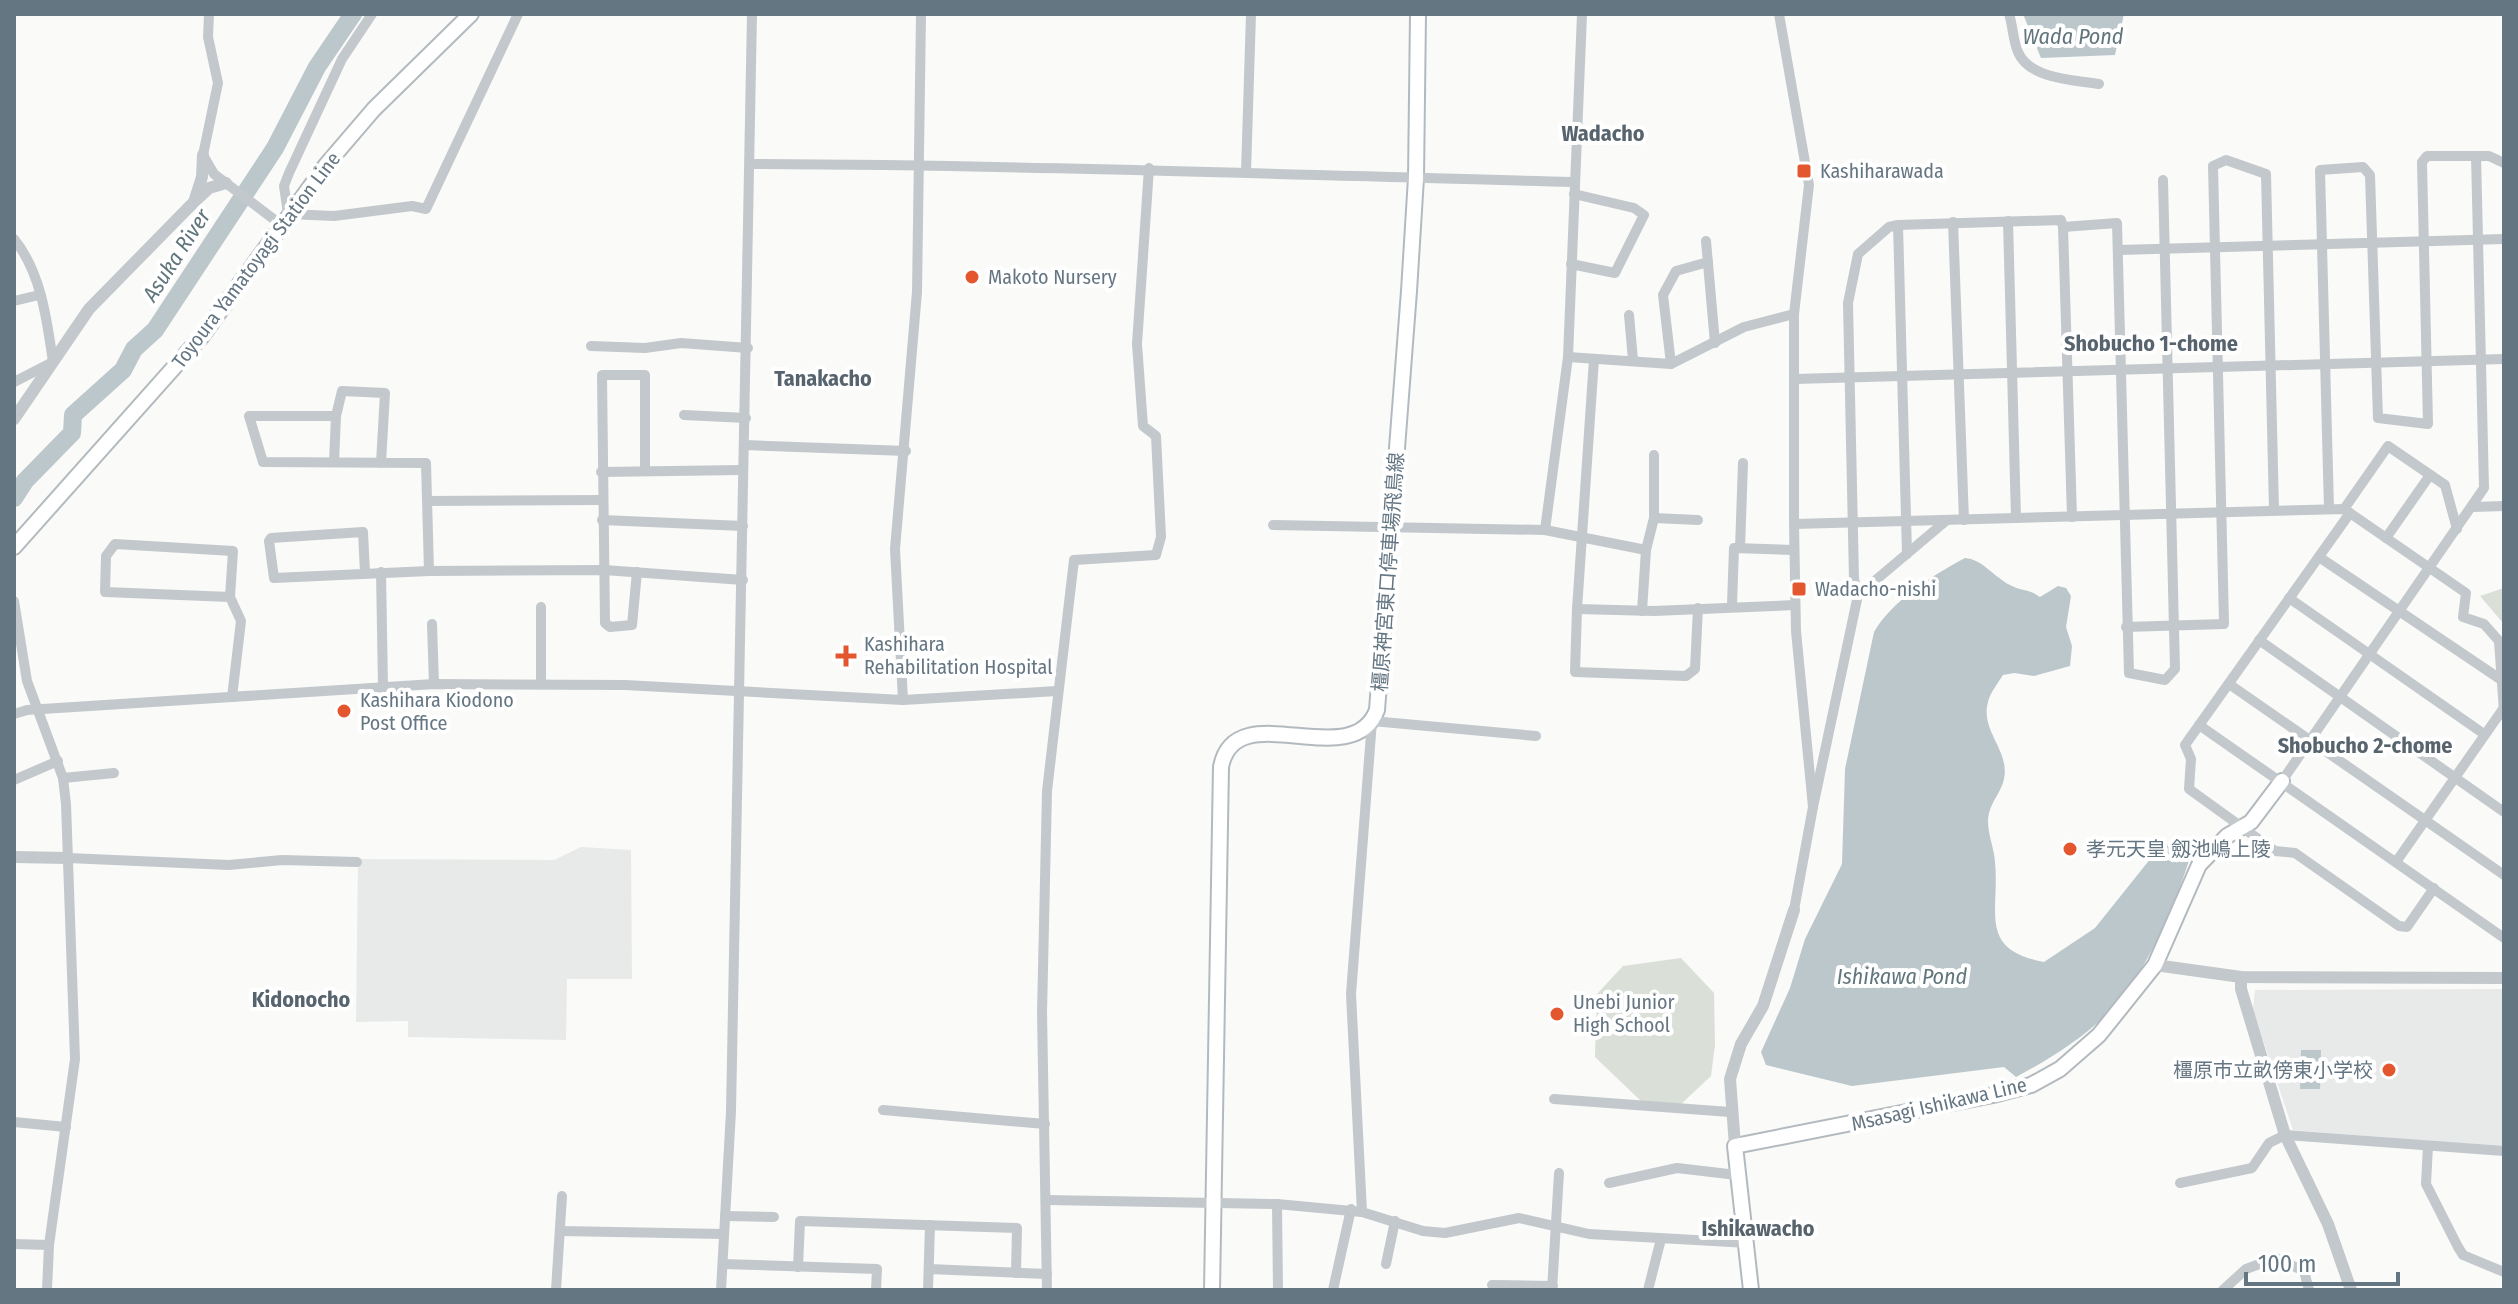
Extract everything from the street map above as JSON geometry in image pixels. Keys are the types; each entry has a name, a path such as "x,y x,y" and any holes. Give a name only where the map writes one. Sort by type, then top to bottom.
{"main road":[{"name":"Toyoura Yamatoyagi Station Line","path":"14,547 202,336 280,219 374,109 471,14"},
{"name":"橿原神宮東口停車場飛鳥線","path":"1372,721 1379,704 1416,178 1418,14"},
{"path":"1212,1290 1222,761 1232,744 1249,735 1341,737 1359,733 1372,721"},
{"name":"Msasagi Ishikawa Line","path":"1735,1146 1946,1106 2031,1085 2081,1054 2155,965 2199,865 2227,836 2245,828 2282,781"},
{"path":"1735,1146 1751,1290"}],"street":[{"path":"194,202 202,177 203,155 218,83 208,37 209,14"},
{"path":"280,219 284,186 289,173 342,59 372,14"},
{"path":"203,155 214,174 280,219 412,206 426,209 518,14"},
{"path":"721,1290 731,1111 752,14"},
{"path":"903,700 895,549 906,451 917,292 921,14"},
{"path":"1246,172 1251,14"},
{"path":"1545,530 1568,357 1582,14"},
{"path":"1779,14 1809,185 1794,314 1794,550 1795,605 1813,807"},
{"path":"2009,14 2018,53 2030,67 2061,78 2099,84"},
{"path":"2329,509 2320,170 2363,167 2370,175 2378,418 2428,424 2422,162 2427,156 2489,156 2504,163"},
{"path":"2282,781 2484,488 2476,156"},
{"path":"2126,627 2224,624 2213,166 2226,160 2266,174 2274,510"},
{"path":"750,164 1149,168 1416,178 1574,188 1634,208 1644,215 1615,273 1571,264"},
{"path":"1047,1290 1044,905 1047,791 1074,560 1156,555 1161,537 1156,436 1143,426 1137,344 1149,168"},
{"path":"2063,227 2117,223 2129,673 2165,680 2175,669 2176,626 2163,180"},
{"path":"14,419 89,309 209,188 230,185"},
{"path":"1735,1146 1730,1112 1730,1079 1741,1044 1763,1006 1794,910 1858,595 1854,579 1850,278 1858,254 1889,227 2061,220 2072,517"},
{"path":"2008,221 2016,518"},
{"path":"1953,222 1964,520"},
{"path":"1898,225 1907,554"},
{"path":"2119,250 2504,239"},
{"path":"1706,241 1715,343"},
{"path":"15,242 27,258 39,295 53,362"},
{"path":"1671,364 1663,295 1665,286 1676,271 1708,262"},
{"path":"14,301 39,295"},
{"path":"1568,357 1671,364 1744,327 1794,314"},
{"path":"1629,315 1633,360"},
{"path":"591,346 645,348 681,343 748,348"},
{"path":"1594,359 1575,672 1686,676 1695,669 1698,608"},
{"path":"1795,379 2504,359"},
{"path":"14,382 53,362"},
{"path":"637,572 632,625 610,627 605,623 601,500 602,375 645,375 645,471"},
{"path":"334,462 336,416 342,391 385,393 381,463"},
{"path":"684,415 746,418"},
{"path":"336,416 249,416 263,462 426,463 429,571"},
{"path":"745,445 906,451"},
{"path":"2434,888 2407,927 2399,926 2295,853 2275,851 2189,789 2191,759 2185,745 2319,557 2388,446 2445,485 2457,529"},
{"path":"1642,611 1646,550 1654,518 1654,455"},
{"path":"1740,548 1743,463"},
{"path":"601,472 741,470"},
{"path":"2386,538 2430,475"},
{"path":"427,501 601,500"},
{"path":"2473,507 2504,506"},
{"path":"1794,524 2274,510 2347,511 2466,593 2463,617 2484,624 2499,641 2503,710 2396,862"},
{"path":"1654,518 1698,520"},
{"path":"602,520 743,526"},
{"path":"1858,595 1947,520"},
{"path":"1273,525 1545,530 1646,550"},
{"path":"365,573 363,532 271,538 269,541 274,578 365,573 381,572 604,570 743,580"},
{"path":"230,597 105,592 106,556 115,544 233,551 230,597 241,621 232,697"},
{"path":"1732,605 1734,548 1794,550"},
{"path":"2319,557 2500,679"},
{"path":"381,572 383,686"},
{"path":"2289,598 2484,734"},
{"path":"14,601 27,681 63,778 68,858 75,1059 49,1245 47,1290"},
{"path":"1577,609 1642,611 1732,605 1795,605"},
{"path":"541,607 541,684"},
{"path":"432,624 434,684"},
{"path":"2259,640 2504,812"},
{"path":"14,714 134,701 434,684 737,690 903,700 1057,691"},
{"path":"2229,684 2504,875"},
{"path":"1333,1290 1356,1210 1351,994 1372,721 1536,736"},
{"path":"2199,725 2504,938"},
{"path":"14,780 58,761"},
{"path":"63,778 114,773"},
{"path":"14,857 229,865 282,860 357,862"},
{"path":"2155,965 2241,977 2504,978"},
{"path":"2241,977 2241,989 2285,1135 2328,1224 2351,1290"},
{"path":"1554,1099 1730,1112"},
{"path":"883,1110 1045,1124"},
{"path":"14,1122 66,1127"},
{"path":"2180,1183 2252,1168 2269,1143 2285,1135 2504,1151"},
{"path":"2428,1146 2426,1184 2458,1247 2463,1255 2504,1272"},
{"path":"1609,1183 1677,1168 1737,1175"},
{"path":"1492,1285 1553,1288 1559,1173"},
{"path":"556,1290 562,1196"},
{"path":"1047,1200 1277,1204 1356,1210 1445,1233 1519,1218 1589,1234 1748,1243"},
{"path":"1277,1204 1278,1290"},
{"path":"725,1216 774,1217"},
{"path":"798,1267 800,1221 1017,1228 1016,1273"},
{"path":"1386,1264 1395,1221"},
{"path":"928,1290 930,1225"},
{"path":"560,1231 724,1234"},
{"path":"1648,1290 1661,1239"},
{"path":"14,1244 49,1245"},
{"path":"2223,1290 2246,1269 2276,1258 2304,1271 2309,1290"},
{"path":"723,1264 877,1269 876,1290"},
{"path":"929,1269 1047,1274"}],"shaded area":[{"path":"2504,588 2504,630 2503,623 2480,596"},
{"path":"581,847 631,850 632,979 567,979 566,1040 408,1037 408,1021 356,1022 358,859 554,860"},
{"path":"1681,958 1714,993 1715,1045 1711,1076 1681,1104 1642,1102 1595,1057 1597,994 1623,966"},
{"name":"橿原市立畝傍東小学校","path":"2504,989 2504,1147 2293,1130 2253,1010 2255,990"}],"water":[{"name":"Wada Pond","path":"2023,14 2124,14 2115,55 2041,58"},
{"name":"Ishikawa Pond","path":"1965,558 1977,562 2010,585 2040,597 2058,586 2066,588 2071,596 2066,627 2072,646 2070,666 2034,676 2003,675 1988,702 1988,722 2005,769 2003,783 1988,819 1995,862 1996,926 2000,938 2023,956 2044,962 2095,928 2163,843 2184,846 2191,854 2177,894 2146,960 2108,1013 2076,1040 2016,1077 2004,1067 1852,1086 1766,1065 1761,1052 1790,988 1805,939 1842,864 1845,769 1874,632 1903,599 1927,580"},
{"path":"2301,1050 2321,1050 2320,1089 2300,1089"}],"waterway":[{"name":"Asuka River","path":"14,498 25,481 72,433 73,415 123,370 134,349 155,330 275,148 317,67 353,14"}],"place":[{"name":"Kashiharawada","path":"1804,171"},
{"name":"Makoto Nursery","path":"972,277"},
{"name":"Wadacho-nishi","path":"1799,589"},
{"name":"Kashihara Rehabilitation Hospital","path":"846,656"},
{"name":"Kashihara Kiodono Post Office","path":"344,711"},
{"name":"孝元天皇 劔池嶋上陵","path":"2070,849"},
{"name":"Unebi Junior High School","path":"1557,1014"},
{"name":"橿原市立畝傍東小学校","path":"2389,1070"}],"district":[{"name":"Wadacho","path":"1603,133"},
{"name":"Shobucho 1-chome","path":"2151,343"},
{"name":"Tanakacho","path":"823,378"},
{"name":"Shobucho 2-chome","path":"2365,745"},
{"name":"Kidonocho","path":"301,999"},
{"name":"Ishikawacho","path":"1758,1228"}]}
